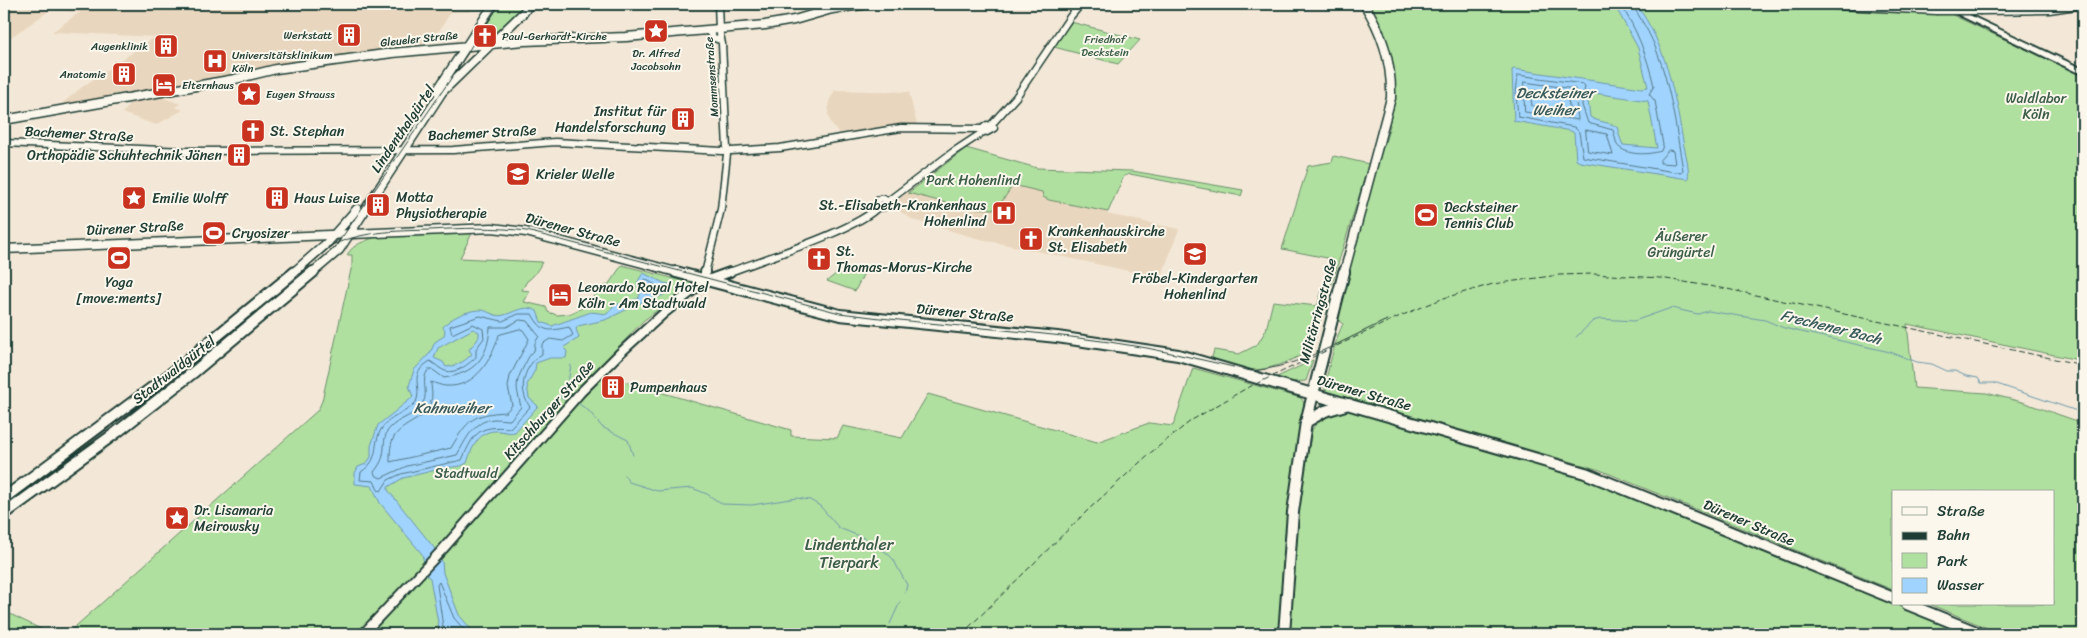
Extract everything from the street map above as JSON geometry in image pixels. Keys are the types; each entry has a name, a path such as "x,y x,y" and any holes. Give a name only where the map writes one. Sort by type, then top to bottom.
{"highway":[{"path":"1950,4 2083,66"},
{"path":"1938,8 2083,72"}],"main road":[{"name":"Lindenthalgürtel","path":"349,233 494,4"},
{"name":"Lindenthalgürtel","path":"338,234 442,92 524,12 527,7 526,4"},
{"name":"Gleueler Straße","path":"4,120 235,79 276,68 392,53 466,46 626,37 780,23 832,9 870,4"},
{"name":"Militärringstraße","path":"1284,634 1293,512 1306,422 1390,98 1391,76 1387,52 1379,29 1364,4"},
{"name":"Dürener Straße","path":"4,249 447,228 506,229 526,232 823,311 862,318 1057,336 1160,352 1586,472 1892,598"},
{"name":"Stadtwaldgürtel","path":"4,514 117,432 230,343 339,250 349,233"},
{"name":"Stadtwaldgürtel","path":"4,498 217,338 338,234"},
{"path":"1306,422 1325,411 1349,404"},
{"path":"1912,606 1980,634"}],"street":[{"name":"Mommsenstraße","path":"705,281 705,271 723,196 727,151 718,4"},
{"path":"968,129 974,137 983,130 984,126 991,126 1016,97 1070,17 1081,4"},
{"path":"1804,4 1982,11 2048,10 2083,5"},
{"path":"707,30 714,38 720,39 729,28"},
{"name":"Bachemer Straße","path":"4,143 185,151 453,150 555,142 727,151 780,148 892,129 983,130"},
{"name":"Kitschburger Straße","path":"363,634 420,575 598,375 653,323 705,281 831,233 872,214 879,206 876,204 878,201 888,201 974,137"}],"shaded area":[{"name":"Universitätsklinikum Köln","path":"20,4 490,4 487,8 472,9 470,12 451,12 439,31 424,39 421,47 58,107 82,87 155,37 52,32 80,12 15,7"},
{"path":"4,8 21,9 49,11 4,42"},
{"path":"835,90 909,92 917,125 839,133 831,124 828,114 829,101"},
{"path":"158,96 181,104 175,107 183,110 156,125 122,113 127,108 129,101"},
{"name":"St.-Elisabeth-Krankenhaus Hohenlind","path":"966,148 1037,168 1125,171 1107,214 1179,229 1161,278 976,238 913,220 895,208 895,202"}],"green space":[{"path":"500,4 521,4 522,9 500,31 482,31"},
{"name":"Äußerer Grüngürtel","path":"1366,4 1929,4 2083,76 2083,361 1907,324 1914,388 1986,393 2022,402 2083,423 2083,634 2002,634 1934,606 2054,606 2054,490 1892,490 1892,590 1600,470 1325,390 1332,356 1343,324 1339,321 1343,292 1381,150 1390,125 1388,122 1392,61 1382,30"},
{"name":"Friedhof Deckstein","path":"1071,22 1140,40 1118,64 1054,47"},
{"name":"Park Hohenlind","path":"966,148 1037,168 1132,171 1243,190 1241,196 1130,174 1124,176 1108,212 1049,200 1043,197 1042,192 1013,185 997,209 966,208 908,193"},
{"path":"1334,156 1369,164 1314,341 1303,346 1308,352 1279,365 1257,370 1240,369 1211,361 1214,350 1239,354 1257,345 1266,330 1273,301 1317,306 1332,259 1282,249 1308,166 1332,162"},
{"name":"Stadtwald","path":"472,233 460,258 542,262 522,290 530,291 524,302 546,307 548,312 557,315 569,314 589,305 598,288 608,285 622,265 691,283 690,286 643,321 594,373 791,430 791,436 837,438 843,426 902,438 928,394 1097,442 1149,423 1173,426 1193,368 1301,398 1304,403 1285,538 1280,634 67,634 318,410 322,401 352,265 352,255 347,255 353,248 376,237"},
{"path":"842,269 864,273 855,291 827,281"},
{"path":"1313,360 1306,381 1291,382 1275,378"},
{"path":"1348,409 1598,482 1892,603 1892,606 1899,606 1967,634 1290,634 1292,579 1298,509 1312,430 1323,416"},
{"path":"4,611 49,633 4,634"}],"water":[{"name":"Decksteiner Weiher","path":"1614,4 1636,4 1662,52 1676,104 1687,160 1688,179 1580,162 1576,160 1574,133 1571,131 1514,121 1512,70 1642,88 1648,87 1638,48","holes":["1587,92 1648,101 1657,148 1623,145 1619,129 1590,117"]},
{"name":"Kahnweiher","path":"643,273 664,283 674,285 659,297 651,298 605,320 578,326 576,329 579,338 564,347 567,352 566,358 550,358 536,363 535,370 527,385 529,398 538,406 515,432 498,431 484,434 476,442 467,463 461,466 403,478 388,487 388,490 435,549 442,561 443,573 459,615 475,634 440,634 430,578 427,576 422,554 380,503 372,486 355,484 355,473 358,467 366,464 371,457 371,446 378,425 413,397 409,386 414,370 430,353 435,342 444,336 445,330 443,327 455,317 477,310 501,316 528,308 537,311 541,322 552,326 591,312 607,314 614,305 638,299 640,295 637,283","holes":["473,329 479,332 477,340 469,350 472,354 460,363 446,367 443,362 434,358 438,348"]}],"waterway":[{"name":"Frechener Bach","path":"1576,337 1593,321 1600,319 1634,321 1671,308 1698,314 1708,311 1765,320 1784,328 1890,352 1917,362 1932,364 1947,371 1955,371 1966,376 1978,378 1981,383 1994,383 2083,413"},
{"path":"565,400 559,397 568,382 571,365"},
{"path":"579,404 589,411 602,427 628,440 633,455"},
{"path":"624,475 629,482 658,491 692,488 707,494 722,504 752,505 797,498 810,500 820,506 839,528 864,538 887,553 893,559 907,585 905,593"},
{"path":"890,624 900,602"}],"tram line":[{"path":"333,245 343,236 452,77 498,4"},
{"path":"333,245 365,235 391,232 478,228 527,231 840,313 1109,342 1147,348 1251,371 1287,364 1321,352 1387,320"},
{"path":"4,505 188,367 333,245"},
{"path":"328,247 333,245"}],"railway":[{"path":"962,634 1089,509 1149,454 1192,420 1245,389 1398,317 1444,298 1493,284 1559,275 1593,274 1660,278 1727,289 2083,365"}],"place":[{"name":"Dr. Alfred Jacobsohn","path":"656,31"},
{"name":"Werkstatt","path":"349,35"},
{"name":"Paul-Gerhardt-Kirche","path":"485,36"},
{"name":"Augenklinik","path":"166,46"},
{"name":"Universitätsklinikum Köln","path":"215,61"},
{"name":"Anatomie","path":"124,74"},
{"name":"Elternhaus","path":"164,85"},
{"name":"Eugen Strauss","path":"249,94"},
{"name":"Institut für Handelsforschung","path":"683,119"},
{"name":"St. Stephan","path":"253,131"},
{"name":"Orthopädie Schuhtechnik Jänen","path":"239,155"},
{"name":"Krieler Welle","path":"518,174"},
{"name":"Emilie Wolff","path":"134,198"},
{"name":"Haus Luise","path":"277,198"},
{"name":"Motta Physiotherapie","path":"378,205"},
{"name":"St.-Elisabeth-Krankenhaus Hohenlind","path":"1004,213"},
{"name":"Decksteiner Tennis Club","path":"1426,215"},
{"name":"Cryosizer","path":"214,233"},
{"name":"Krankenhauskirche St. Elisabeth","path":"1031,239"},
{"name":"Fröbel-Kindergarten Hohenlind","path":"1195,254"},
{"name":"Yoga [move:ments]","path":"119,258"},
{"name":"St. Thomas-Morus-Kirche","path":"819,259"},
{"name":"Leonardo Royal Hotel Köln - Am Stadtwald","path":"560,295"},
{"name":"Pumpenhaus","path":"613,387"},
{"name":"Dr. Lisamaria Meirowsky","path":"177,518"}],"park label":[{"name":"Waldlabor Köln","path":"2036,106"},
{"name":"Lindenthaler Tierpark","path":"849,553"}]}
